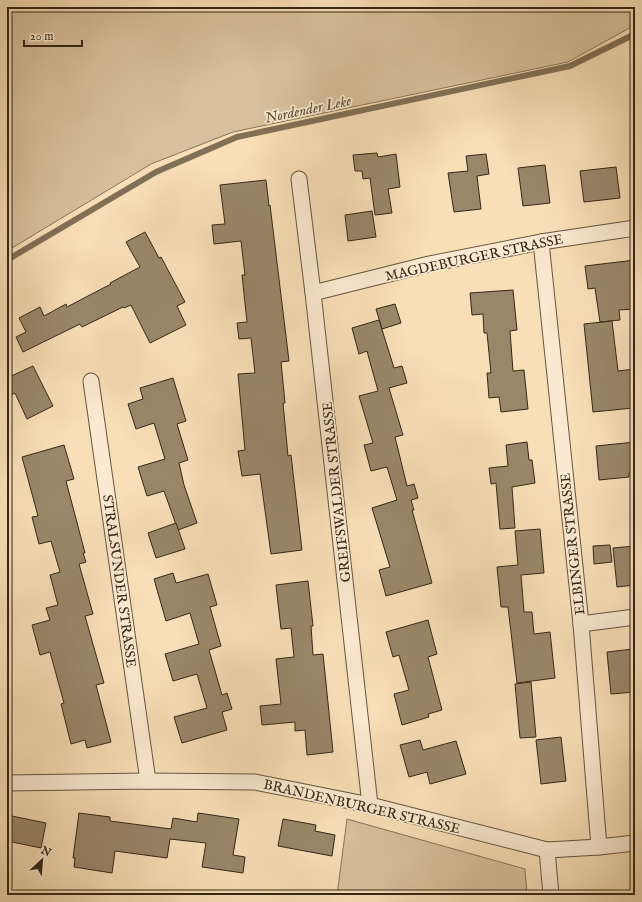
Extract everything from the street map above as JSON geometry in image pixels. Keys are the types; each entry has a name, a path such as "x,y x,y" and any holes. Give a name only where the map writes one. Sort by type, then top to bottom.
{"street":[{"name":"GREIFSWALDER STRASSE","path":"299,179 314,293 370,805"},
{"name":"MAGDEBURGER STRASSE","path":"314,293 429,264 542,242 635,228"},
{"name":"ELBINGER STRASSE","path":"542,242 581,624 599,847"},
{"name":"STRALSUNDER STRASSE","path":"91,381 148,781"},
{"path":"581,624 635,617"},
{"name":"BRANDENBURGER STRASSE","path":"7,783 148,781 255,782 370,805 547,850 635,843"},
{"path":"547,850 551,895"}],"shaded area":[{"path":"7,7 635,7 635,25 568,62 233,132 151,164 7,251"},
{"path":"347,819 525,869 527,895 337,895"}],"building":[{"path":"377,153 378,157 396,154 400,187 388,189 392,213 375,215 370,178 363,179 362,171 355,171 353,155"},
{"path":"486,154 489,174 477,176 481,209 454,212 448,173 468,171 466,156"},
{"path":"545,165 550,203 523,206 518,168"},
{"path":"616,167 620,198 584,202 580,171"},
{"path":"266,180 289,361 281,362 285,403 283,403 288,456 291,455 302,550 271,554 260,474 242,476 238,451 245,450 238,374 255,373 251,338 239,339 237,323 247,322 242,275 245,275 241,241 214,244 212,225 225,224 220,185"},
{"path":"372,211 376,237 348,241 345,215"},
{"path":"145,232 159,258 161,257 185,302 177,306 186,325 150,343 131,305 124,308 123,307 82,327 80,324 23,352 16,337 26,332 19,318 40,307 44,316 66,304 67,307 140,267 126,242"},
{"path":"635,260 635,309 619,310 620,320 600,322 595,288 588,289 585,266"},
{"path":"513,290 517,330 510,331 513,371 524,370 528,409 501,412 499,397 489,398 487,373 491,373 487,333 484,333 483,314 472,315 470,293"},
{"path":"395,304 401,323 382,329 376,309"},
{"path":"379,320 394,368 402,366 407,383 389,388 403,435 395,437 407,486 414,484 418,498 411,500 414,510 412,510 432,583 386,596 379,570 390,567 372,508 397,500 387,467 371,471 364,445 373,443 359,396 378,391 367,351 359,354 352,328"},
{"path":"612,321 618,371 635,369 635,386 631,387 633,408 593,412 584,324"},
{"path":"33,366 53,406 27,419 15,393 7,397 7,378"},
{"path":"173,378 186,421 177,424 188,460 179,463 184,485 197,523 178,530 164,491 147,496 138,467 165,459 154,423 136,429 128,404 143,399 140,388"},
{"path":"527,442 529,460 532,460 535,483 512,487 515,528 500,529 496,483 491,484 489,468 508,466 506,445"},
{"path":"635,442 635,472 629,473 629,477 599,480 596,446"},
{"path":"64,445 74,479 66,481 85,553 83,553 86,562 79,564 93,614 85,616 104,683 96,685 111,742 87,748 85,740 71,744 61,704 64,703 50,652 40,655 32,625 50,620 46,608 58,605 50,575 60,572 51,541 39,544 32,517 38,516 22,457"},
{"path":"176,523 185,549 156,558 148,533"},
{"path":"540,529 544,573 521,575 524,612 532,612 534,634 550,632 555,678 517,683 508,607 501,607 497,567 518,565 515,531"},
{"path":"610,545 612,562 594,564 593,546"},
{"path":"635,546 635,585 617,587 613,548"},
{"path":"173,573 176,583 208,574 217,605 210,607 221,646 209,650 222,695 227,693 232,709 222,712 227,730 182,743 174,717 207,708 197,674 173,681 165,654 199,644 190,613 166,621 154,579"},
{"path":"308,581 313,626 311,626 313,655 323,654 333,752 307,755 305,730 295,731 295,722 262,725 260,706 281,704 276,659 294,657 291,628 281,629 276,585"},
{"path":"428,620 437,654 428,657 442,710 428,714 429,717 402,725 394,694 409,690 399,655 393,657 386,632"},
{"path":"633,649 635,692 611,694 607,652"},
{"path":"531,682 536,737 520,738 515,684"},
{"path":"561,737 566,781 541,784 536,740"},
{"path":"420,740 423,750 456,741 466,774 430,784 427,772 409,777 400,745"},
{"path":"79,813 110,817 110,821 171,829 173,818 197,822 198,813 239,819 233,855 245,857 243,873 202,867 206,843 170,839 167,858 115,851 112,873 74,867 75,858 73,858"},
{"path":"7,815 46,823 41,848 7,841"},
{"path":"283,819 316,825 315,831 335,835 332,856 278,846"}],"waterway":[{"name":"Nordender Leke","path":"7,260 156,172 237,137 570,66 635,34"}]}
